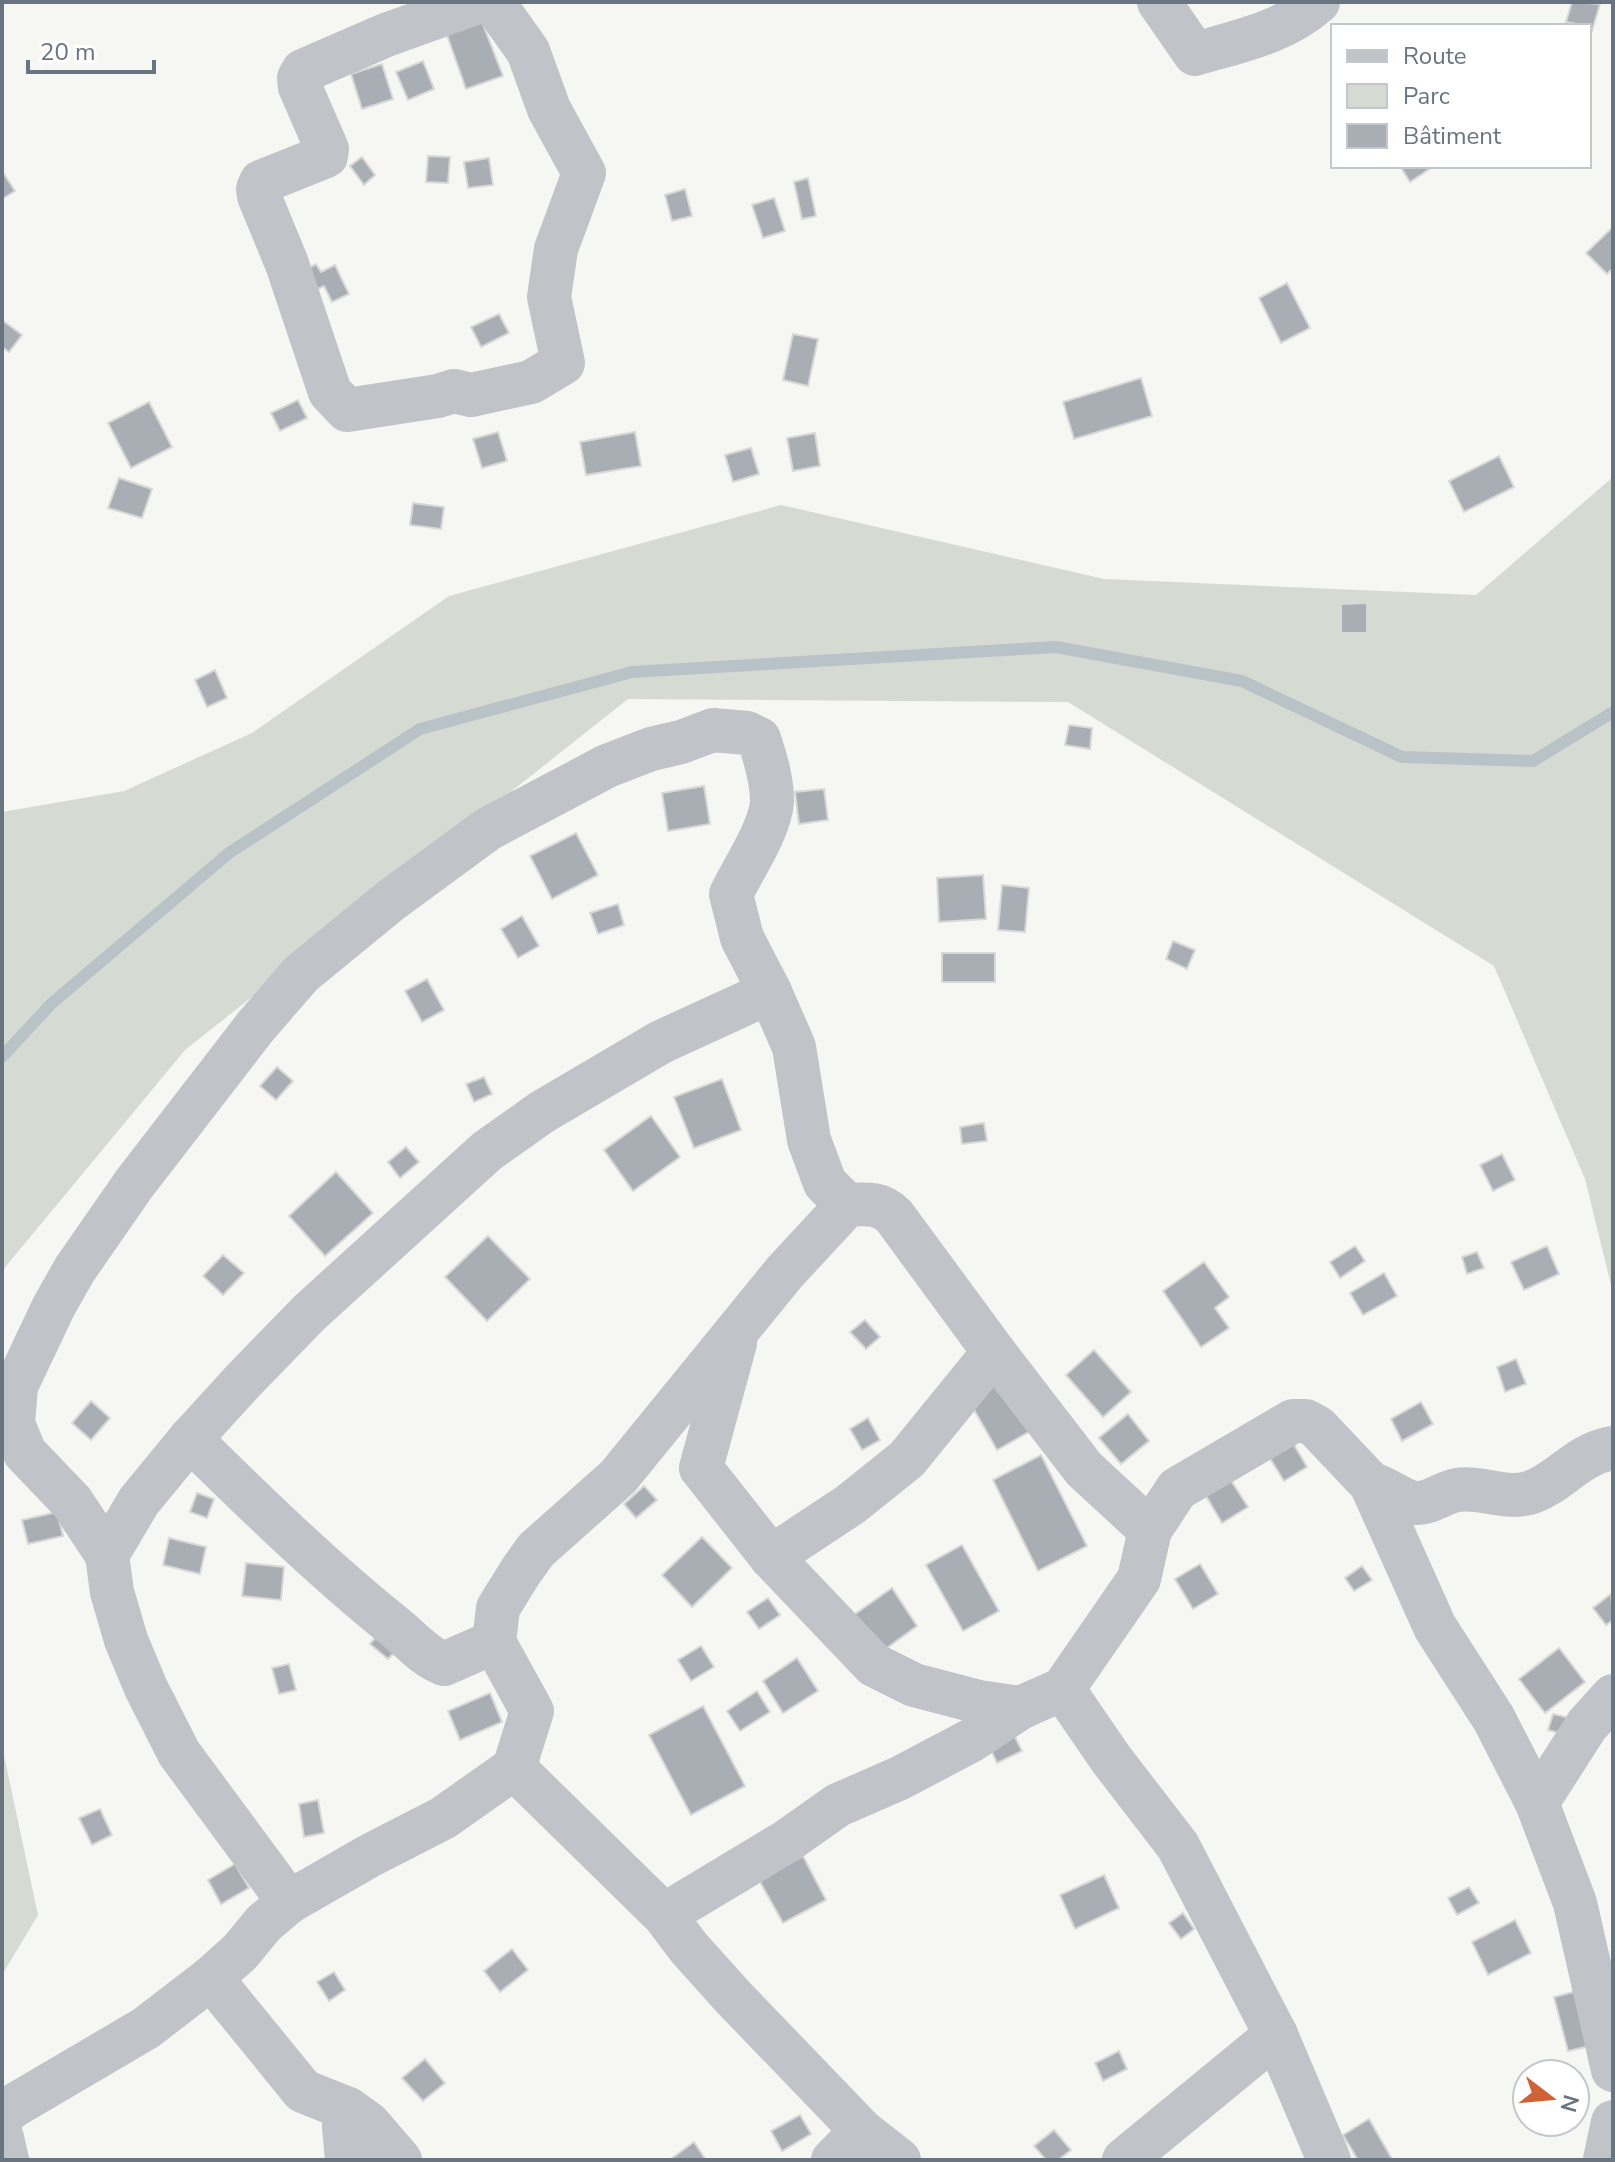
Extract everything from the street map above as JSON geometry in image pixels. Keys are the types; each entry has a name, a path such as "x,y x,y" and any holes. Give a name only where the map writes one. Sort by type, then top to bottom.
{"street":[{"path":"478,2 386,35 303,71 299,78 300,87 327,149 326,156 261,182 258,189 330,392 347,410 454,391 471,395 531,382 563,363 549,297 556,249 584,173 549,109 528,51 493,2"},
{"path":"1159,2 1195,54 1274,31 1300,18 1318,2"},
{"path":"289,1902 179,1753 126,1640 112,1592 107,1555 72,1502 25,1453 13,1424 16,1386 75,1269 134,1184 256,1026 301,974 390,901 488,829 607,766 651,749 713,730 747,733 759,739 769,771 772,803 769,817 731,894 742,938 794,1047 809,1140 825,1183 847,1205"},
{"path":"107,1555 139,1501 190,1439 309,1313 487,1151 542,1112 661,1042 770,992"},
{"path":"2,2119 4,2113 15,2105 146,2028 211,1978 240,1952 264,1923 289,1902 443,1818 514,1768 532,1711 494,1642 498,1608 536,1550 618,1477 784,1273 847,1205 885,1207 894,1216 1084,1469 1150,1530"},
{"path":"739,1329 701,1468 771,1557 874,1665 914,1685 979,1702 1020,1708"},
{"path":"771,1557 851,1504 907,1459 994,1352"},
{"path":"664,1915 787,1841 838,1805 900,1778 960,1746 1020,1708 1063,1689 1139,1579 1150,1530 1177,1489 1293,1421 1306,1421 1317,1427 1371,1484 1435,1627 1494,1719 1537,1803 1575,1903 1613,2070"},
{"path":"190,1439 345,1587 432,1659 444,1664 494,1642"},
{"path":"1371,1484 1383,1486 1409,1502 1420,1504 1454,1490 1468,1489 1509,1496 1529,1493 1546,1485 1592,1452 1613,1448"},
{"path":"1063,1689 1111,1759 1178,1846 1276,2035 1329,2160"},
{"path":"1537,1803 1587,1725 1613,1696"},
{"path":"514,1768 664,1915 733,1997 848,2146 899,2160"},
{"path":"211,1978 303,2091 348,2109 369,2124 400,2160"},
{"path":"1124,2160 1276,2035"},
{"path":"347,2160 344,2127 348,2109"},
{"path":"1605,2160 1613,2122"},
{"path":"2,2138 7,2160"}],"green space":[{"path":"1613,477 1613,1293 1585,1179 1494,966 1068,702 628,699 185,1050 2,1271 2,812 124,791 252,733 449,596 781,505 1104,579 1476,595"},
{"path":"2,1746 38,1915 2,1975"}],"building":[{"path":"1572,2 1600,4 1592,31 1591,24 1566,22"},
{"path":"482,22 503,76 466,89 447,35"},
{"path":"423,61 434,89 408,100 396,72"},
{"path":"382,64 393,99 362,109 351,74"},
{"path":"428,156 450,157 448,183 426,182"},
{"path":"362,157 375,175 364,185 350,166"},
{"path":"489,158 493,185 468,188 464,162"},
{"path":"1401,168 1431,168 1410,182"},
{"path":"2,171 15,191 2,199"},
{"path":"808,178 816,216 802,219 794,182"},
{"path":"685,189 692,216 672,221 665,195"},
{"path":"774,198 785,231 763,238 752,205"},
{"path":"1613,227 1613,268 1607,274 1586,253"},
{"path":"316,264 321,272 335,265 349,294 332,302 324,286 311,292 301,272"},
{"path":"1287,283 1310,328 1281,343 1259,298"},
{"path":"499,314 509,333 481,347 471,327"},
{"path":"2,320 22,335 9,352 2,347"},
{"path":"793,334 818,339 808,386 783,380"},
{"path":"1141,378 1152,416 1074,439 1063,402"},
{"path":"298,400 307,418 280,431 271,413"},
{"path":"149,402 172,447 131,468 108,423"},
{"path":"498,432 507,461 482,468 473,439"},
{"path":"635,432 641,466 586,475 580,442"},
{"path":"815,433 820,466 793,471 787,438"},
{"path":"751,448 759,474 733,482 725,455"},
{"path":"1499,456 1514,487 1464,512 1449,481"},
{"path":"119,478 152,489 142,518 108,508"},
{"path":"413,503 444,507 441,529 410,525"},
{"path":"1367,603 1367,633 1341,633 1341,604"},
{"path":"215,670 227,698 207,707 195,680"},
{"path":"1069,725 1092,728 1090,749 1065,745"},
{"path":"704,786 710,824 668,831 662,793"},
{"path":"824,789 828,820 799,824 795,792"},
{"path":"576,833 598,875 552,899 530,856"},
{"path":"983,875 986,919 939,922 937,878"},
{"path":"1002,885 1029,888 1025,932 998,930"},
{"path":"618,904 624,925 598,934 590,913"},
{"path":"522,916 539,946 518,958 501,929"},
{"path":"1173,941 1195,950 1187,969 1166,959"},
{"path":"942,953 995,953 995,982 942,982"},
{"path":"427,979 444,1010 422,1022 405,991"},
{"path":"277,1067 293,1081 276,1100 260,1086"},
{"path":"484,1077 492,1094 474,1102 466,1084"},
{"path":"722,1079 741,1130 694,1148 674,1097"},
{"path":"651,1116 680,1157 633,1191 604,1150"},
{"path":"984,1123 987,1141 962,1144 960,1127"},
{"path":"406,1147 419,1162 400,1178 388,1162"},
{"path":"1502,1154 1515,1180 1493,1191 1480,1165"},
{"path":"336,1172 373,1213 325,1256 289,1216"},
{"path":"488,1236 530,1279 487,1321 445,1277"},
{"path":"1355,1246 1365,1261 1340,1278 1330,1262"},
{"path":"1547,1246 1559,1274 1524,1290 1511,1262"},
{"path":"1477,1252 1484,1268 1467,1274 1462,1257"},
{"path":"223,1255 244,1273 223,1295 203,1276"},
{"path":"1204,1262 1229,1297 1215,1308 1229,1328 1201,1347 1163,1291"},
{"path":"1384,1273 1397,1296 1363,1315 1350,1293"},
{"path":"865,1320 880,1337 866,1349 850,1332"},
{"path":"1094,1350 1131,1392 1103,1417 1066,1375"},
{"path":"1516,1359 1526,1384 1505,1392 1497,1367"},
{"path":"1001,1370 1034,1429 997,1450 964,1392"},
{"path":"91,1401 110,1418 91,1440 72,1423"},
{"path":"1421,1402 1433,1424 1402,1441 1391,1419"},
{"path":"1128,1414 1149,1441 1121,1464 1099,1438"},
{"path":"868,1418 880,1440 862,1450 850,1429"},
{"path":"1290,1438 1307,1467 1284,1481 1266,1452"},
{"path":"1041,1455 1087,1546 1038,1571 993,1480"},
{"path":"1230,1479 1248,1507 1222,1523 1205,1494"},
{"path":"644,1486 657,1500 636,1518 624,1504"},
{"path":"197,1493 214,1499 207,1518 190,1512"},
{"path":"57,1512 63,1536 28,1544 22,1520"},
{"path":"702,1537 732,1568 692,1607 662,1575"},
{"path":"169,1538 206,1547 200,1574 163,1565"},
{"path":"962,1545 999,1611 963,1631 926,1565"},
{"path":"246,1563 284,1567 281,1600 242,1596"},
{"path":"1200,1564 1218,1594 1193,1609 1175,1579"},
{"path":"1362,1566 1372,1580 1354,1591 1345,1578"},
{"path":"892,1588 917,1626 877,1655 851,1617"},
{"path":"1611,1594 1613,1620 1606,1625 1593,1608"},
{"path":"768,1598 780,1615 759,1629 747,1612"},
{"path":"383,1629 401,1645 388,1659 370,1644"},
{"path":"701,1646 714,1667 691,1681 678,1660"},
{"path":"1559,1648 1585,1682 1545,1713 1519,1679"},
{"path":"797,1658 818,1691 783,1713 763,1681"},
{"path":"289,1664 296,1690 279,1694 272,1668"},
{"path":"757,1691 770,1712 740,1731 727,1711"},
{"path":"490,1693 502,1722 460,1740 448,1711"},
{"path":"703,1706 745,1786 691,1815 649,1735"},
{"path":"1553,1714 1574,1719 1570,1736 1548,1730"},
{"path":"1011,1729 1022,1751 997,1763 987,1741"},
{"path":"318,1800 324,1833 304,1837 299,1804"},
{"path":"100,1809 112,1835 92,1845 79,1818"},
{"path":"803,1856 826,1900 783,1923 759,1880"},
{"path":"235,1864 249,1888 221,1904 208,1880"},
{"path":"1104,1875 1119,1908 1075,1929 1060,1895"},
{"path":"1469,1887 1479,1903 1457,1915 1448,1898"},
{"path":"1183,1913 1194,1929 1181,1939 1169,1923"},
{"path":"1515,1920 1531,1953 1488,1975 1472,1942"},
{"path":"512,1949 528,1970 500,1992 484,1971"},
{"path":"334,1972 345,1990 329,2001 317,1982"},
{"path":"1589,1988 1603,2043 1568,2051 1554,1997"},
{"path":"1119,2051 1127,2069 1103,2081 1095,2063"},
{"path":"425,2059 445,2083 423,2101 402,2078"},
{"path":"800,2115 811,2134 782,2151 771,2131"},
{"path":"1369,2119 1392,2159 1358,2160 1343,2135"},
{"path":"1054,2130 1071,2150 1058,2160 1046,2160 1034,2146"},
{"path":"694,2142 706,2160 671,2160 671,2159"}],"waterway":[{"path":"2,1057 51,1004 229,853 420,729 632,672 1056,647 1242,681 1402,757 1533,761 1613,712"}]}
